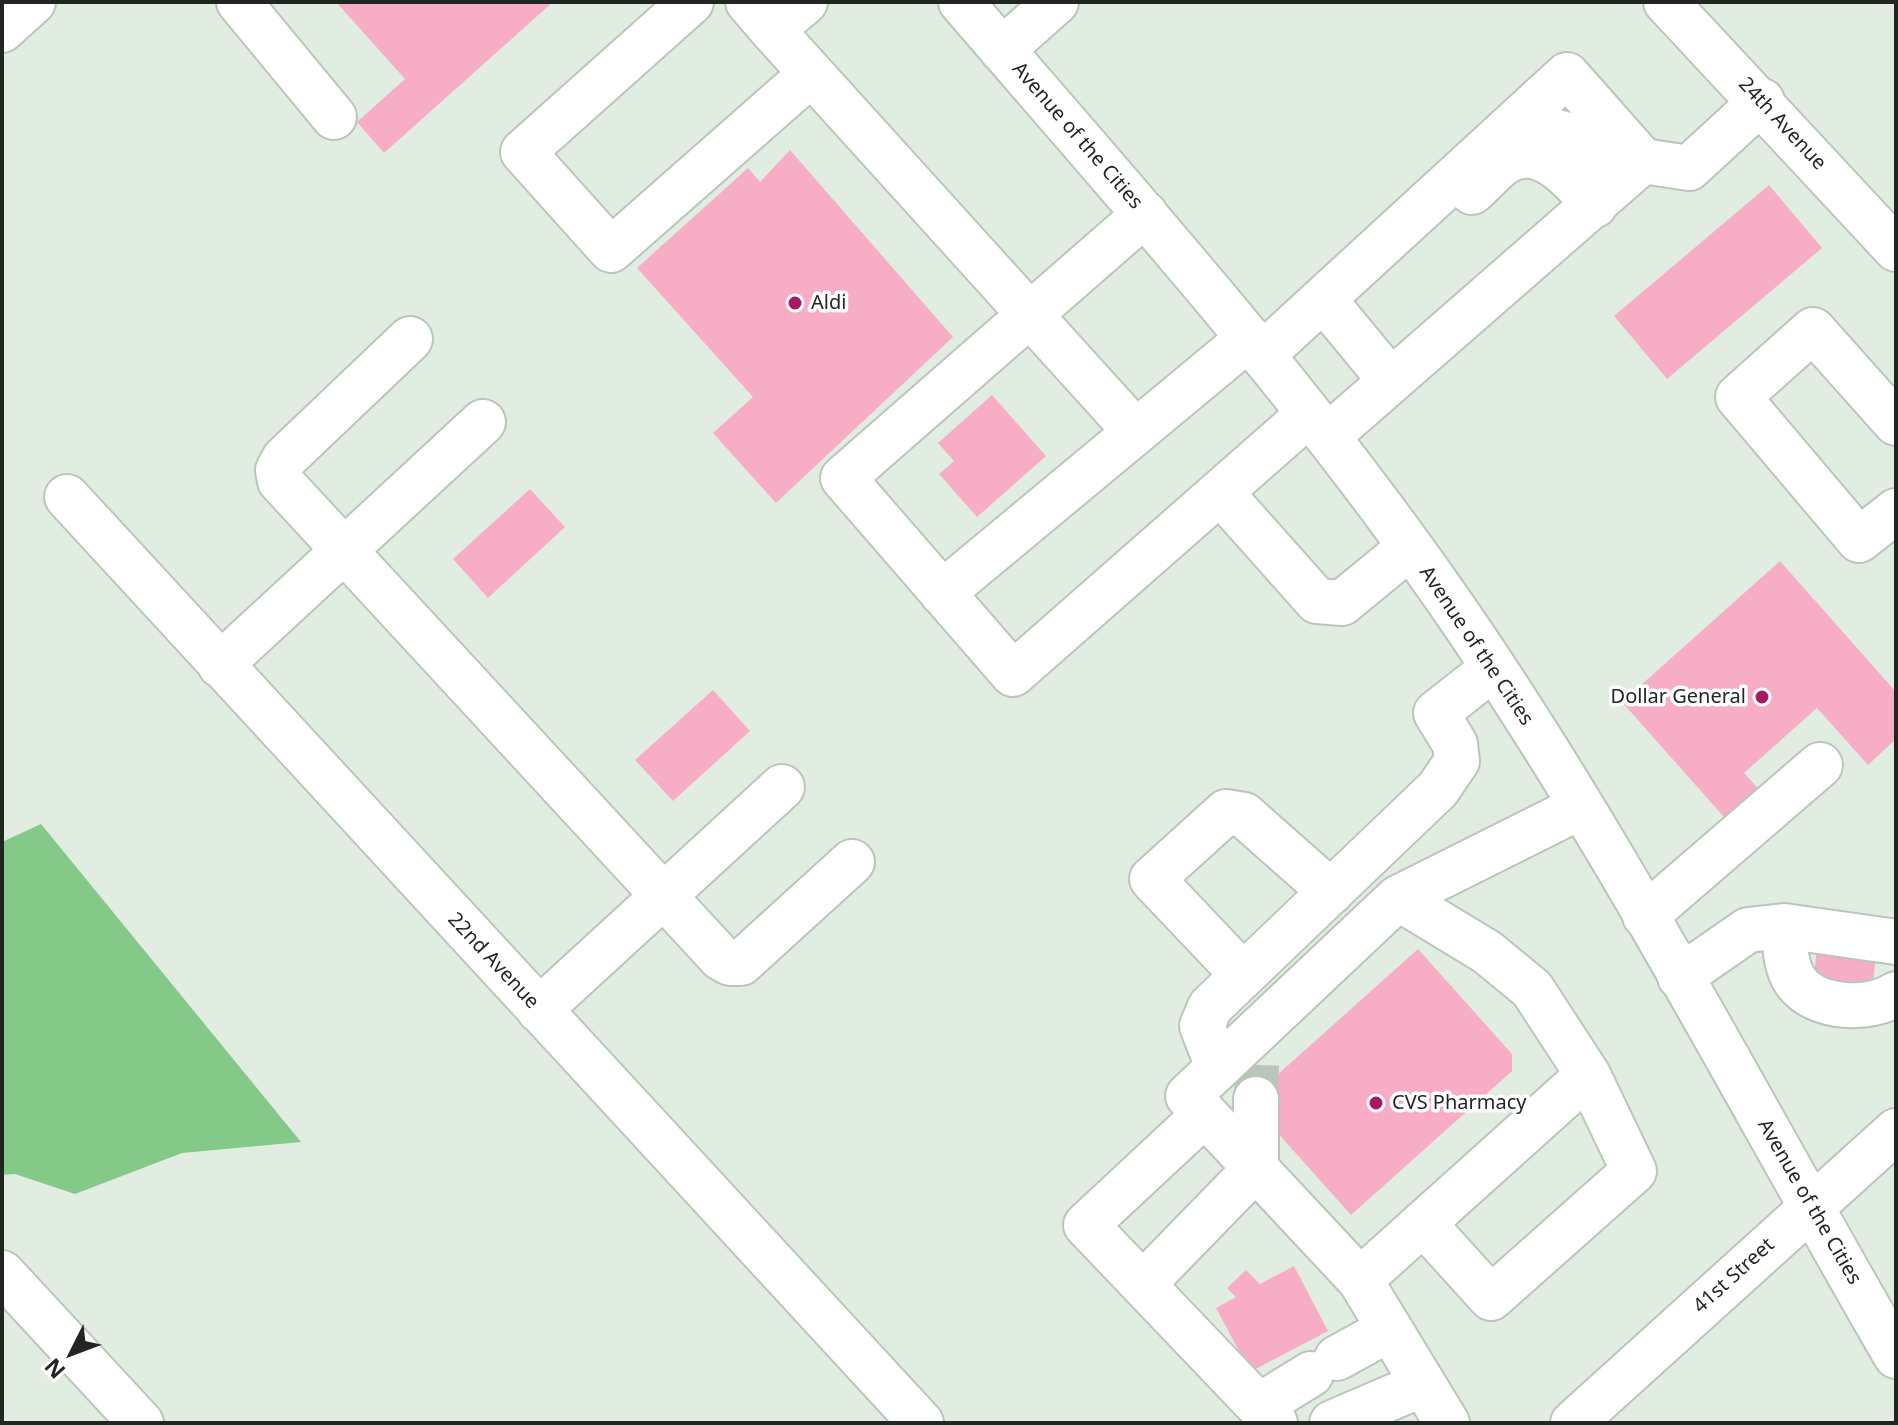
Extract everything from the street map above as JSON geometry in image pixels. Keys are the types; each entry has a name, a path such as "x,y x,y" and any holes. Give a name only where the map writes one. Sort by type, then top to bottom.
{"street":[{"path":"2,30 33,2"},
{"path":"239,2 334,117"},
{"path":"691,2 523,152 611,250 811,74"},
{"path":"805,2 760,16 1032,313 1136,432"},
{"name":"Avenue of the Cities","path":"961,2 1256,347 1319,425 1409,548 1492,669 1580,807 1812,1205 1896,1356"},
{"path":"1002,50 1056,2"},
{"name":"24th Avenue","path":"1666,2 1762,101 1896,249"},
{"path":"942,593 1136,432 1336,287 1567,75 1618,184"},
{"path":"1145,214 843,478 1013,674 1220,492 1391,381 1618,184 1689,168 1762,101"},
{"path":"1336,287 1390,266 1507,161 1534,158 1618,184"},
{"path":"1336,287 1391,381"},
{"path":"1896,423 1813,330 1738,397 1859,540 1896,511"},
{"path":"410,339 284,459 278,470 280,481 721,958 730,963 741,963 852,862"},
{"path":"220,665 483,422"},
{"path":"1220,492 1317,601 1342,603 1409,548"},
{"name":"22nd Avenue","path":"67,497 921,1423"},
{"path":"1143,1284 1256,1168 1247,1065 1202,1026 1210,1007 1438,789 1457,761 1455,744 1436,713 1492,669"},
{"path":"1645,916 1820,765"},
{"path":"539,1010 782,787"},
{"path":"1447,1423 1360,1280 1188,1096 1247,1065 1398,898 1580,807"},
{"path":"1243,975 1152,879 1226,812 1244,815 1331,892"},
{"path":"1398,898 1487,952 1532,989 1588,1075 1634,1171 1491,1298 1423,1223"},
{"path":"1784,926 1786,959 1796,982 1814,998 1843,1005 1882,1003 1896,994"},
{"path":"1680,977 1748,930 1784,926 1896,942"},
{"path":"1360,1280 1588,1075"},
{"path":"1205,1114 1086,1225 1267,1415 1324,1366 1390,1329"},
{"name":"41st Street","path":"1573,1423 1896,1131"},
{"path":"2,1273 141,1423"},
{"path":"1332,1423 1423,1384"}],"green space":[{"path":"41,824 301,1142 182,1153 75,1194 15,1174 2,1175 2,842"}],"building":[{"path":"336,2 553,2 384,153 357,122 405,79"},
{"name":"Aldi","path":"790,150 953,337 776,503 713,433 753,397 637,268 748,168 760,182"},
{"path":"1769,185 1822,248 1667,379 1614,316"},
{"path":"992,395 1046,456 977,517 939,474 954,461 938,443"},
{"path":"530,489 565,527 488,598 453,559"},
{"name":"Dollar General","path":"1780,561 1896,692 1896,739 1868,765 1817,708 1744,773 1765,796 1731,825 1622,702"},
{"path":"713,690 750,731 673,801 635,760"},
{"path":"1817,948 1876,954 1872,992 1813,985"},
{"name":"CVS Pharmacy","path":"1418,949 1512,1054 1512,1071 1351,1215 1275,1130 1276,1076"},
{"path":"1294,1266 1328,1331 1250,1372 1216,1308 1236,1297 1227,1288 1246,1270 1260,1284"}],"tunnel":[{"path":"1256,1099 1257,1065"}],"place":[{"name":"Aldi","path":"795,303"},
{"name":"Dollar General","path":"1762,697"},
{"name":"CVS Pharmacy","path":"1376,1103"}]}
